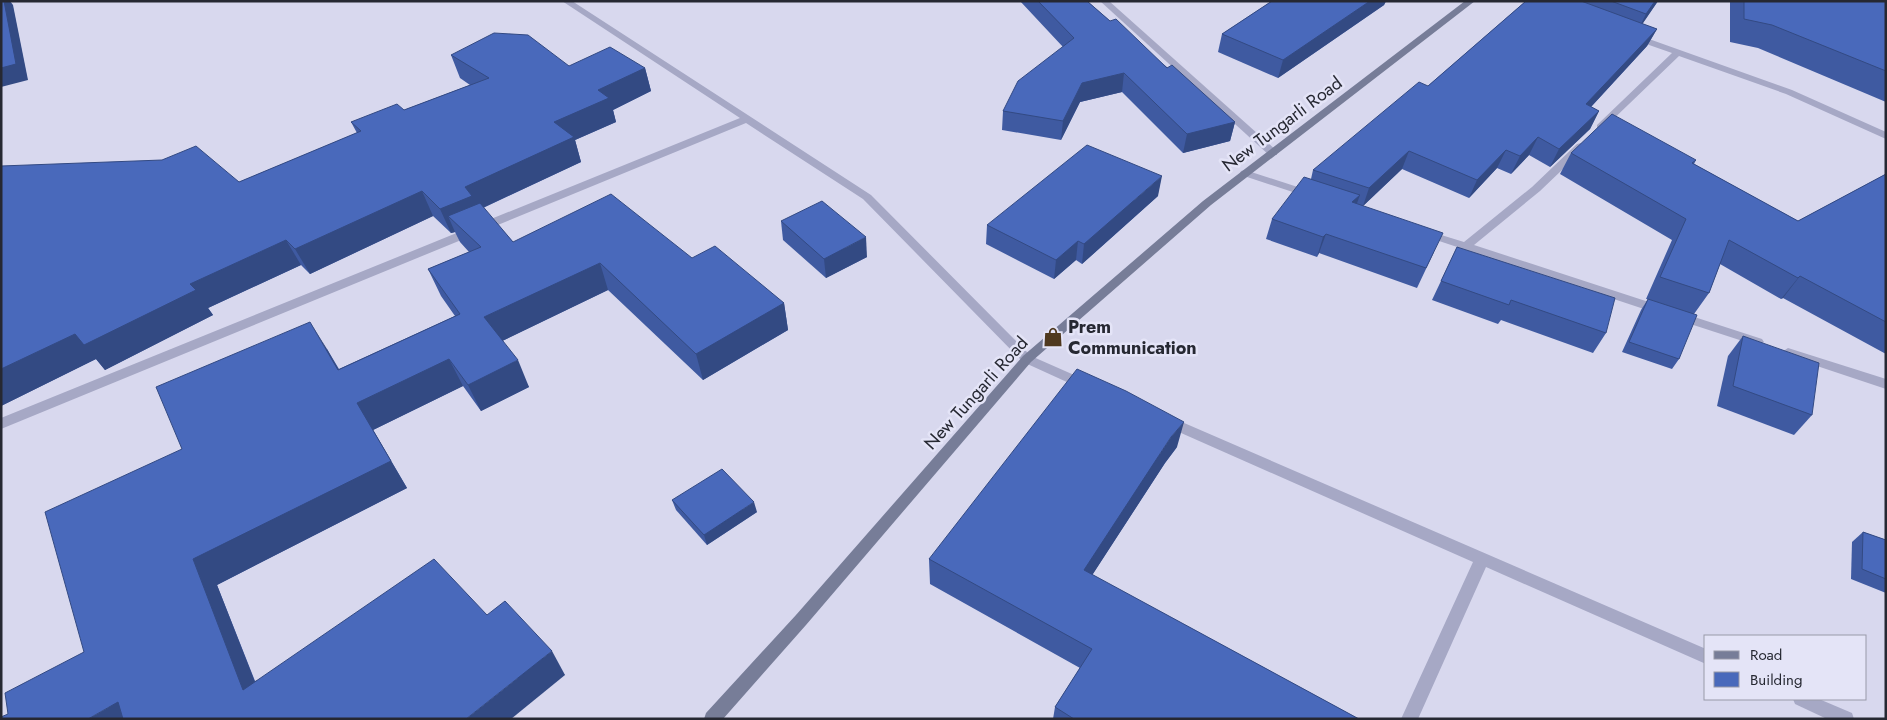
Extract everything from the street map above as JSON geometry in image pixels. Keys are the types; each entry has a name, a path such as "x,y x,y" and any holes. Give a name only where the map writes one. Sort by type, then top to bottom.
{"street":[{"path":"566,1 867,197 1027,359 1100,391"},
{"path":"1104,1 1273,153"},
{"name":"New Tungarli Road","path":"712,719 801,620 1027,359 1207,203 1470,1"},
{"path":"1621,32 1789,92 1886,136"},
{"path":"1466,246 1536,189 1678,52"},
{"path":"1,424 747,119"},
{"path":"1245,174 1319,198"},
{"path":"1411,228 1886,384"},
{"path":"1154,415 1704,656"},
{"path":"1410,719 1482,559"},
{"path":"1803,700 1846,719"}],"building":[{"path":"1,1 4,1 16,64 1,68"},
{"path":"1038,1 1087,1 1110,21 1116,19 1167,68 1172,65 1235,122 1187,134 1124,73 1082,83 1063,121 1003,111 1018,81 1074,38"},
{"path":"1272,1 1370,1 1283,60 1222,34"},
{"path":"1526,1 1581,1 1657,29 1586,104 1599,111 1559,149 1538,137 1520,156 1506,150 1477,180 1409,151 1369,188 1313,170 1419,82 1428,86"},
{"path":"1611,1 1655,1 1646,14"},
{"path":"1744,1 1886,1 1886,71 1772,25 1744,19"},
{"path":"494,33 528,35 569,66 610,47 645,68 598,90 609,98 554,122 574,137 465,187 472,196 440,209 422,191 295,249 286,240 190,284 196,290 84,345 75,334 1,369 1,166 162,160 196,146 239,182 361,131 351,122 397,104 404,110 489,78 451,55"},
{"path":"1612,114 1696,160 1692,163 1798,221 1886,174 1886,322 1800,276 1798,278 1729,240 1709,293 1660,277 1686,219 1571,153"},
{"path":"1087,145 1162,176 1084,244 1078,241 1056,260 987,225"},
{"path":"1304,177 1360,195 1352,202 1443,233 1426,268 1326,234 1323,237 1272,219"},
{"path":"611,194 692,258 715,246 784,303 696,354 600,263 484,317 518,360 468,385 449,359 357,403 391,461 193,559 243,690 434,559 487,615 505,601 552,651 466,719 123,719 118,702 88,719 1,719 1,717 8,714 5,693 84,652 45,512 182,449 156,387 310,322 338,370 460,314 428,269 481,247 448,216 480,203 513,242"},
{"path":"822,201 866,237 824,259 781,221"},
{"path":"1457,247 1615,298 1606,333 1511,300 1509,305 1441,281"},
{"path":"1648,299 1697,315 1679,359 1629,342"},
{"path":"1743,336 1819,363 1812,415 1733,386"},
{"path":"1077,369 1126,391 1184,422 1171,437 1084,570 1359,719 1074,719 1055,707 1092,649 929,559"},
{"path":"722,469 754,502 704,535 672,500"},
{"path":"1863,532 1886,540 1886,579 1862,569"}],"place":[{"name":"Prem Communication","path":"1053,337"}]}
